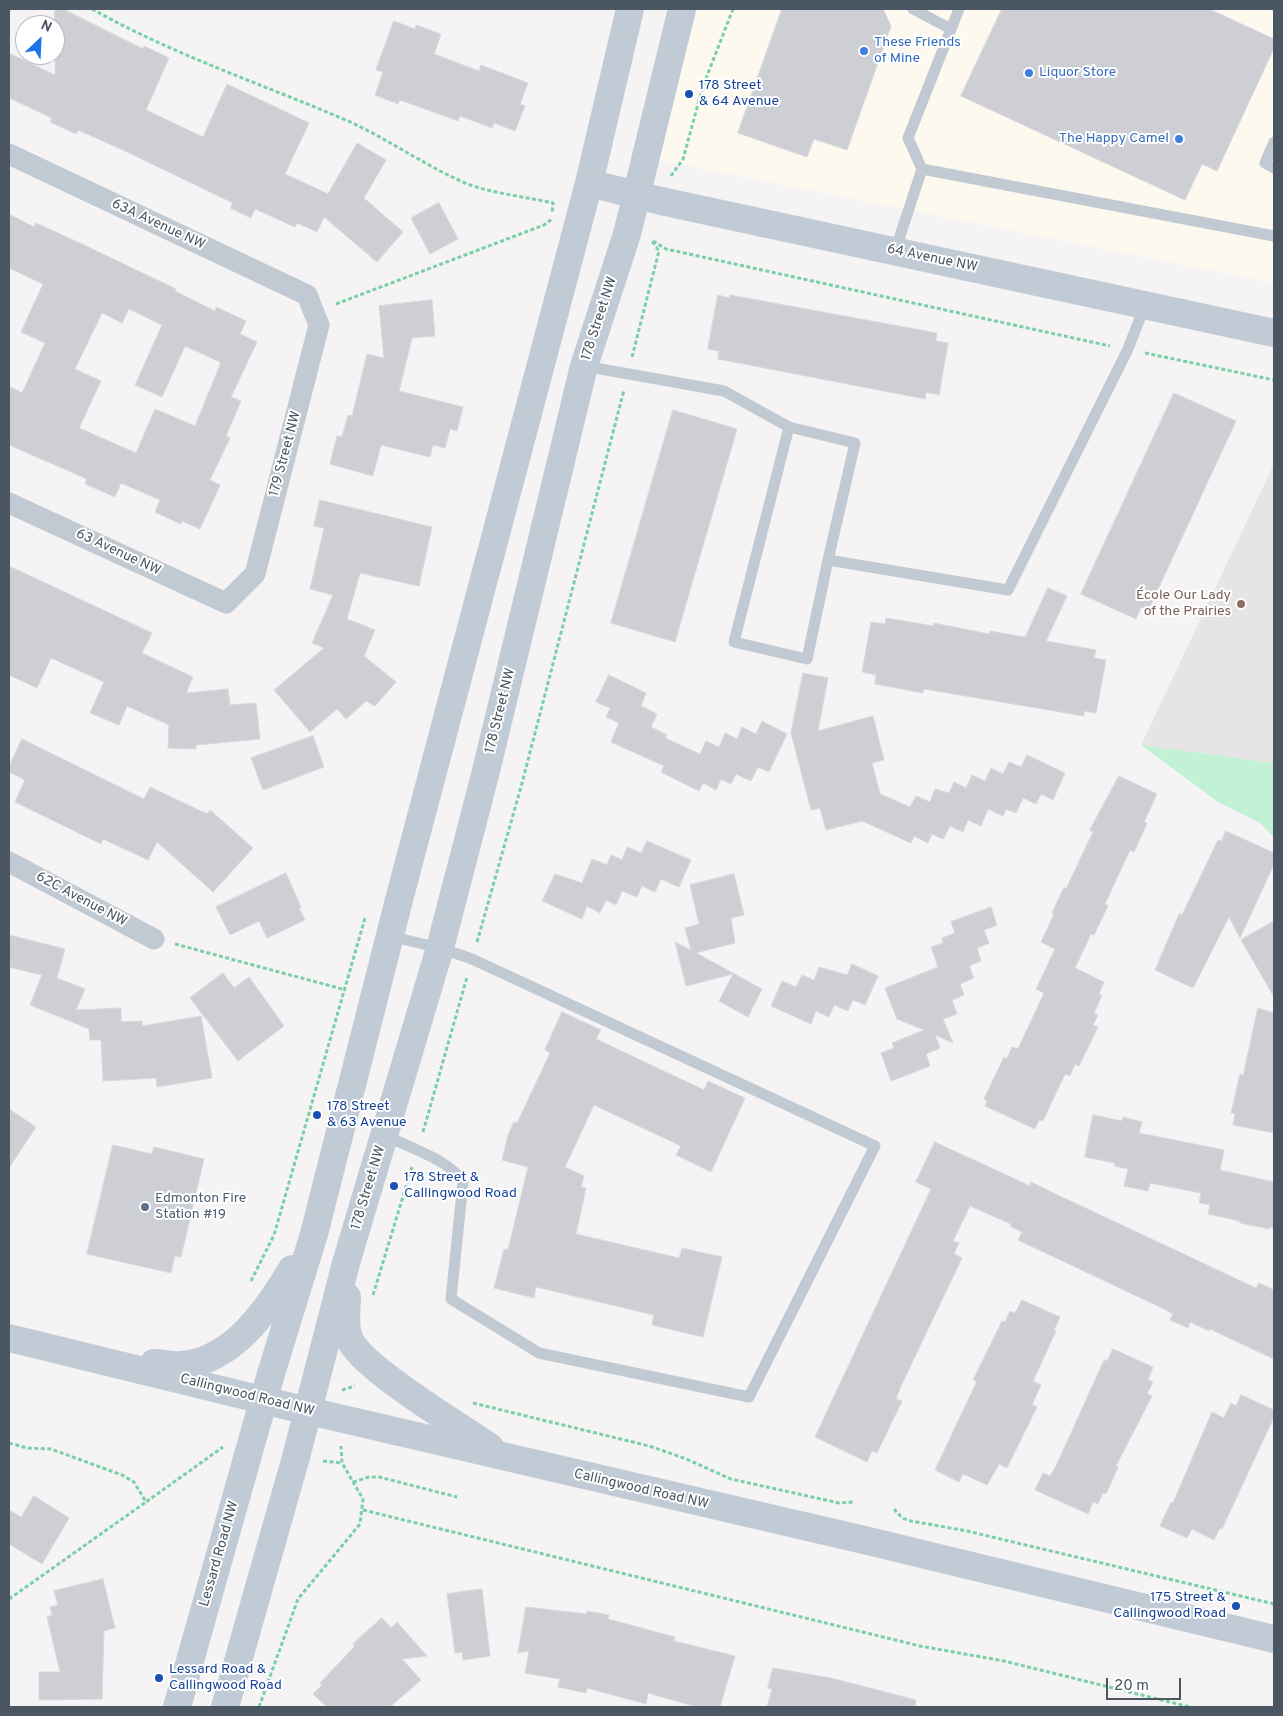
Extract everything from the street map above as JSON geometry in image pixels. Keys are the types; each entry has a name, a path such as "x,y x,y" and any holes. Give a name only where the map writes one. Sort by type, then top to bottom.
{"main road":[{"path":"264,1400 314,1234 389,936 590,183 630,9"},
{"name":"178 Street NW","path":"308,1411 346,1262 386,1136 440,948 488,766 584,366 639,237 648,198 682,9"},
{"name":"64 Avenue NW","path":"590,183 648,198 1274,333"},
{"path":"97,1358 182,1365 211,1357 230,1347 272,1303 314,1234"},
{"path":"346,1262 348,1337 358,1354 381,1372 506,1457"},
{"name":"Callingwood Road NW","path":"9,1338 308,1411 864,1540 1274,1639"},
{"name":"Lessard Road NW","path":"177,1707 264,1400"},
{"path":"225,1707 308,1411"}],"street":[{"name":"63A Avenue NW","path":"9,154 311,304"},
{"name":"179 Street NW","path":"226,603 254,574 319,325 311,304"},
{"name":"63 Avenue NW","path":"9,503 226,603"},
{"name":"62C Avenue NW","path":"9,862 154,938"}],"lane":[{"path":"913,9 951,29"},
{"path":"895,251 922,169 908,138 960,9"},
{"path":"1274,142 1265,163 1274,168"},
{"path":"922,169 1274,236"},
{"path":"828,560 1008,590 1128,349 1145,305"},
{"path":"584,366 724,392 789,427 855,443 807,659 734,642 789,427"},
{"path":"386,1136 456,1170 463,1182 451,1299 539,1353 749,1397 875,1146 472,959 440,948 389,936"}],"path":[{"path":"92,9 124,27 215,69 350,122 419,161 467,184 554,203 548,228"},
{"path":"648,198 666,183 683,159 703,86 733,9"},
{"path":"550,218 578,224"},
{"path":"311,304 544,225 550,218"},
{"path":"639,237 666,249 1274,380"},
{"path":"371,1303 417,1152 521,787 659,251 639,237"},
{"path":"249,1284 274,1235 346,990 366,913"},
{"path":"154,938 346,990"},
{"path":"471,1402 649,1446 732,1478 839,1503 854,1502"},
{"path":"9,1444 27,1448 51,1449 122,1475 134,1482 146,1502"},
{"path":"9,1599 225,1446"},
{"path":"259,1707 298,1599 356,1530 363,1510 363,1499 342,1463"},
{"path":"353,1482 369,1477 379,1477 457,1496"},
{"path":"894,1509 902,1518 911,1521 967,1531 1274,1604"},
{"path":"363,1510 920,1646 1004,1661 1190,1707"}],"shaded area":[{"path":"698,9 1274,9 1274,283 654,159"},
{"name":"École Our Lady of the Prairies","path":"1274,464 1274,763 1141,745"}],"green space":[{"path":"1141,745 1274,763 1274,838 1260,823 1218,802"}],"building":[{"path":"55,9 63,9 143,49 144,46 169,58 146,110 203,137 227,84 309,123 285,174 328,194 357,143 386,160 364,198 403,232 377,262 324,217 317,232 297,223 295,227 255,209 251,218 230,208 233,203 78,130 76,134 50,122 52,118 9,98 9,53 15,56 15,65 34,65 55,75 55,65 65,65 65,15 55,15"},
{"path":"782,9 883,9 891,26 847,150 814,139 807,157 738,133"},
{"path":"1002,9 1209,9 1274,39 1274,48 1217,171 1202,164 1185,200 961,96"},
{"path":"394,21 415,29 416,25 441,34 434,54 479,71 481,65 528,83 520,104 525,106 515,131 494,123 492,128 460,116 458,121 400,100 398,104 375,95 383,72 376,70"},
{"path":"439,203 458,239 430,254 411,218"},
{"path":"9,214 34,227 36,223 82,244 176,289 175,291 215,311 216,307 246,321 240,334 257,342 231,397 241,401 226,436 230,438 210,480 220,485 200,529 182,521 181,524 155,512 160,500 121,483 115,497 85,484 87,479 9,445 9,386 22,393 45,343 21,332 43,284 9,268","holes":["129,309 162,325 135,385 162,397 185,346 220,362 195,426 155,409 136,453 79,428 101,381 75,369 102,313 122,323"]},
{"path":"718,295 729,298 730,295 937,333 936,341 948,343 939,395 926,392 925,399 718,359 719,351 708,349"},
{"path":"432,300 435,336 412,338 399,391 463,407 457,431 450,429 445,448 433,445 430,457 381,445 373,476 330,464 337,436 342,437 348,415 352,416 367,354 384,358 379,306"},
{"path":"1174,393 1236,421 1148,611 1141,607 1136,619 1081,594"},
{"path":"673,410 737,429 675,642 611,623"},
{"path":"320,500 432,527 419,586 360,573 347,619 375,630 364,656 396,682 375,706 366,701 346,719 337,709 310,732 274,690 324,648 312,643 333,595 310,589 324,528 314,526"},
{"path":"9,566 152,633 142,653 193,677 186,693 228,689 230,705 256,703 260,739 196,745 196,749 168,748 169,725 127,706 119,725 90,713 104,682 51,658 37,688 9,675"},
{"path":"1048,588 1067,596 1046,641 1096,650 1094,658 1106,660 1096,713 1084,711 1084,716 924,689 923,693 875,684 876,675 862,672 871,622 885,624 886,618 933,626 934,623 989,634 990,631 1025,637"},
{"path":"803,673 828,678 818,731 873,716 884,760 872,763 880,794 910,807 916,796 930,802 935,789 949,793 954,782 966,788 972,775 985,781 991,768 1003,774 1009,762 1021,767 1027,755 1065,773 1053,800 1041,794 1036,804 1023,798 1016,813 1006,809 1003,816 988,809 981,826 968,820 963,832 950,826 943,839 932,834 928,843 914,836 911,843 862,821 826,830 820,808 811,810 791,733"},
{"path":"609,675 646,693 641,706 657,714 651,727 667,735 665,738 700,754 706,741 719,747 725,733 737,739 742,727 756,734 762,721 787,734 769,772 758,767 751,781 736,774 731,784 721,779 716,790 703,783 699,791 661,772 664,766 611,742 619,723 606,717 610,708 596,702"},
{"path":"313,736 324,767 263,790 251,758"},
{"path":"22,739 144,799 150,787 207,814 210,810 253,848 213,892 157,842 148,860 103,839 101,844 15,802 25,780 9,772 9,767"},
{"path":"1119,776 1157,794 1144,822 1147,823 1134,852 1130,850 1105,904 1108,906 1094,935 1091,934 1075,968 1104,982 1099,994 1102,995 1094,1013 1098,1015 1093,1025 1098,1027 1079,1066 1075,1064 1070,1076 1065,1074 1043,1121 1039,1120 1035,1129 985,1106 987,1101 984,1099 1004,1057 1007,1059 1012,1047 1018,1049 1044,993 1036,989 1055,949 1041,942 1064,887 1066,889 1093,832 1090,830"},
{"path":"1226,831 1274,853 1274,864 1240,938 1229,917 1193,988 1155,970 1179,914 1182,915 1218,840 1221,841"},
{"path":"647,841 691,860 679,887 661,879 655,892 642,886 637,897 622,891 616,905 606,900 600,913 587,906 582,919 542,901 555,874 582,883 592,859 607,865 611,855 622,860 627,847 641,853"},
{"path":"286,873 305,920 267,938 259,921 230,935 216,907"},
{"path":"734,874 744,915 731,918 735,943 696,953 762,989 748,1017 719,1001 733,974 686,986 675,942 691,950 685,928 699,924 690,885"},
{"path":"991,907 997,925 984,930 989,943 977,948 981,961 969,966 974,978 960,984 964,995 952,1000 957,1014 943,1019 953,1043 935,1035 940,1048 926,1054 930,1066 891,1081 881,1053 894,1048 892,1043 924,1030 897,1019 885,988 938,967 931,947 943,943 942,938 955,933 951,922"},
{"path":"1274,921 1274,997 1241,940"},
{"path":"9,935 65,949 57,978 85,989 76,1010 121,1008 121,1022 142,1021 142,1026 201,1016 212,1078 157,1087 156,1078 103,1081 101,1040 90,1040 89,1029 30,1005 42,975 9,967"},
{"path":"852,964 878,976 865,1005 853,1000 848,1011 834,1005 829,1017 816,1011 811,1024 771,1006 782,981 796,987 802,975 814,980 819,967 847,975"},
{"path":"223,973 234,988 249,977 284,1026 238,1061 190,998"},
{"path":"1258,1008 1274,1013 1274,1133 1233,1125 1235,1114 1231,1113 1240,1074 1243,1075"},
{"path":"562,1012 601,1030 596,1039 704,1090 708,1081 745,1098 711,1172 676,1155 681,1146 594,1105 565,1167 584,1176 581,1187 586,1188 576,1234 679,1258 682,1248 722,1257 703,1337 652,1325 654,1315 536,1287 534,1298 494,1288 504,1249 508,1250 528,1167 502,1160 508,1135 514,1122 517,1123 550,1053 545,1050"},
{"path":"9,1109 36,1127 9,1168"},
{"path":"1093,1115 1122,1121 1123,1117 1142,1122 1139,1133 1224,1150 1220,1170 1274,1182 1274,1228 1269,1227 1269,1229 1240,1223 1240,1221 1208,1214 1210,1205 1199,1203 1201,1193 1150,1183 1148,1191 1124,1186 1128,1169 1114,1166 1115,1163 1085,1157"},
{"path":"935,1142 1030,1186 1031,1182 1256,1288 1259,1283 1274,1290 1274,1359 1210,1329 1209,1331 1190,1322 1188,1328 1170,1320 1173,1314 1018,1240 1022,1232 1010,1226 1011,1224 970,1206 953,1241 959,1243 954,1254 962,1258 901,1386 896,1399 902,1401 877,1453 872,1451 867,1462 815,1437 931,1189 916,1182"},
{"name":"Edmonton Fire Station #19","path":"113,1145 152,1154 154,1147 204,1159 181,1257 175,1256 171,1273 87,1254"},
{"path":"1022,1300 1060,1317 1054,1330 1056,1331 1033,1381 1041,1385 1032,1405 1037,1407 1007,1468 999,1464 987,1485 963,1474 959,1482 935,1470 977,1381 973,1380 1002,1321 1005,1322 1010,1311 1015,1313"},
{"path":"1113,1349 1153,1367 1148,1380 1153,1382 1147,1394 1152,1396 1116,1466 1118,1467 1106,1494 1103,1493 1098,1504 1093,1502 1088,1514 1035,1490 1043,1473 1050,1476 1056,1466 1104,1360 1107,1361"},
{"path":"1241,1395 1274,1410 1274,1417 1222,1529 1220,1528 1214,1540 1192,1529 1187,1538 1160,1526 1171,1502 1173,1503 1212,1412 1224,1418 1231,1403 1236,1406"},
{"path":"34,1496 69,1518 42,1564 9,1544 9,1510 21,1517"},
{"path":"103,1579 115,1628 104,1631 102,1699 39,1700 39,1672 60,1672 47,1617 52,1615 50,1607 58,1605 54,1591"},
{"path":"482,1589 490,1656 463,1660 462,1652 455,1653 447,1594"},
{"path":"526,1607 586,1614 587,1611 609,1615 608,1619 675,1637 674,1641 735,1656 720,1707 697,1707 648,1693 646,1704 587,1688 586,1693 558,1687 560,1679 525,1673 529,1651 518,1653"},
{"path":"382,1618 391,1628 397,1622 427,1656 402,1659 421,1680 390,1707 327,1707 313,1694 322,1685 320,1683 355,1646 353,1644"},
{"path":"773,1668 831,1678 916,1700 915,1707 767,1707 772,1689 768,1688"}],"place":[{"name":"These Friends of Mine","path":"864,51"},
{"name":"Liquor Store","path":"1029,73"},
{"name":"178 Street & 64 Avenue","path":"689,94"},
{"name":"The Happy Camel","path":"1179,139"},
{"name":"École Our Lady of the Prairies","path":"1241,604"},
{"name":"178 Street & 63 Avenue","path":"317,1115"},
{"name":"178 Street & Callingwood Road","path":"394,1186"},
{"name":"Edmonton Fire Station #19","path":"145,1207"},
{"name":"175 Street & Callingwood Road","path":"1236,1606"},
{"name":"Lessard Road & Callingwood Road","path":"159,1678"}]}
